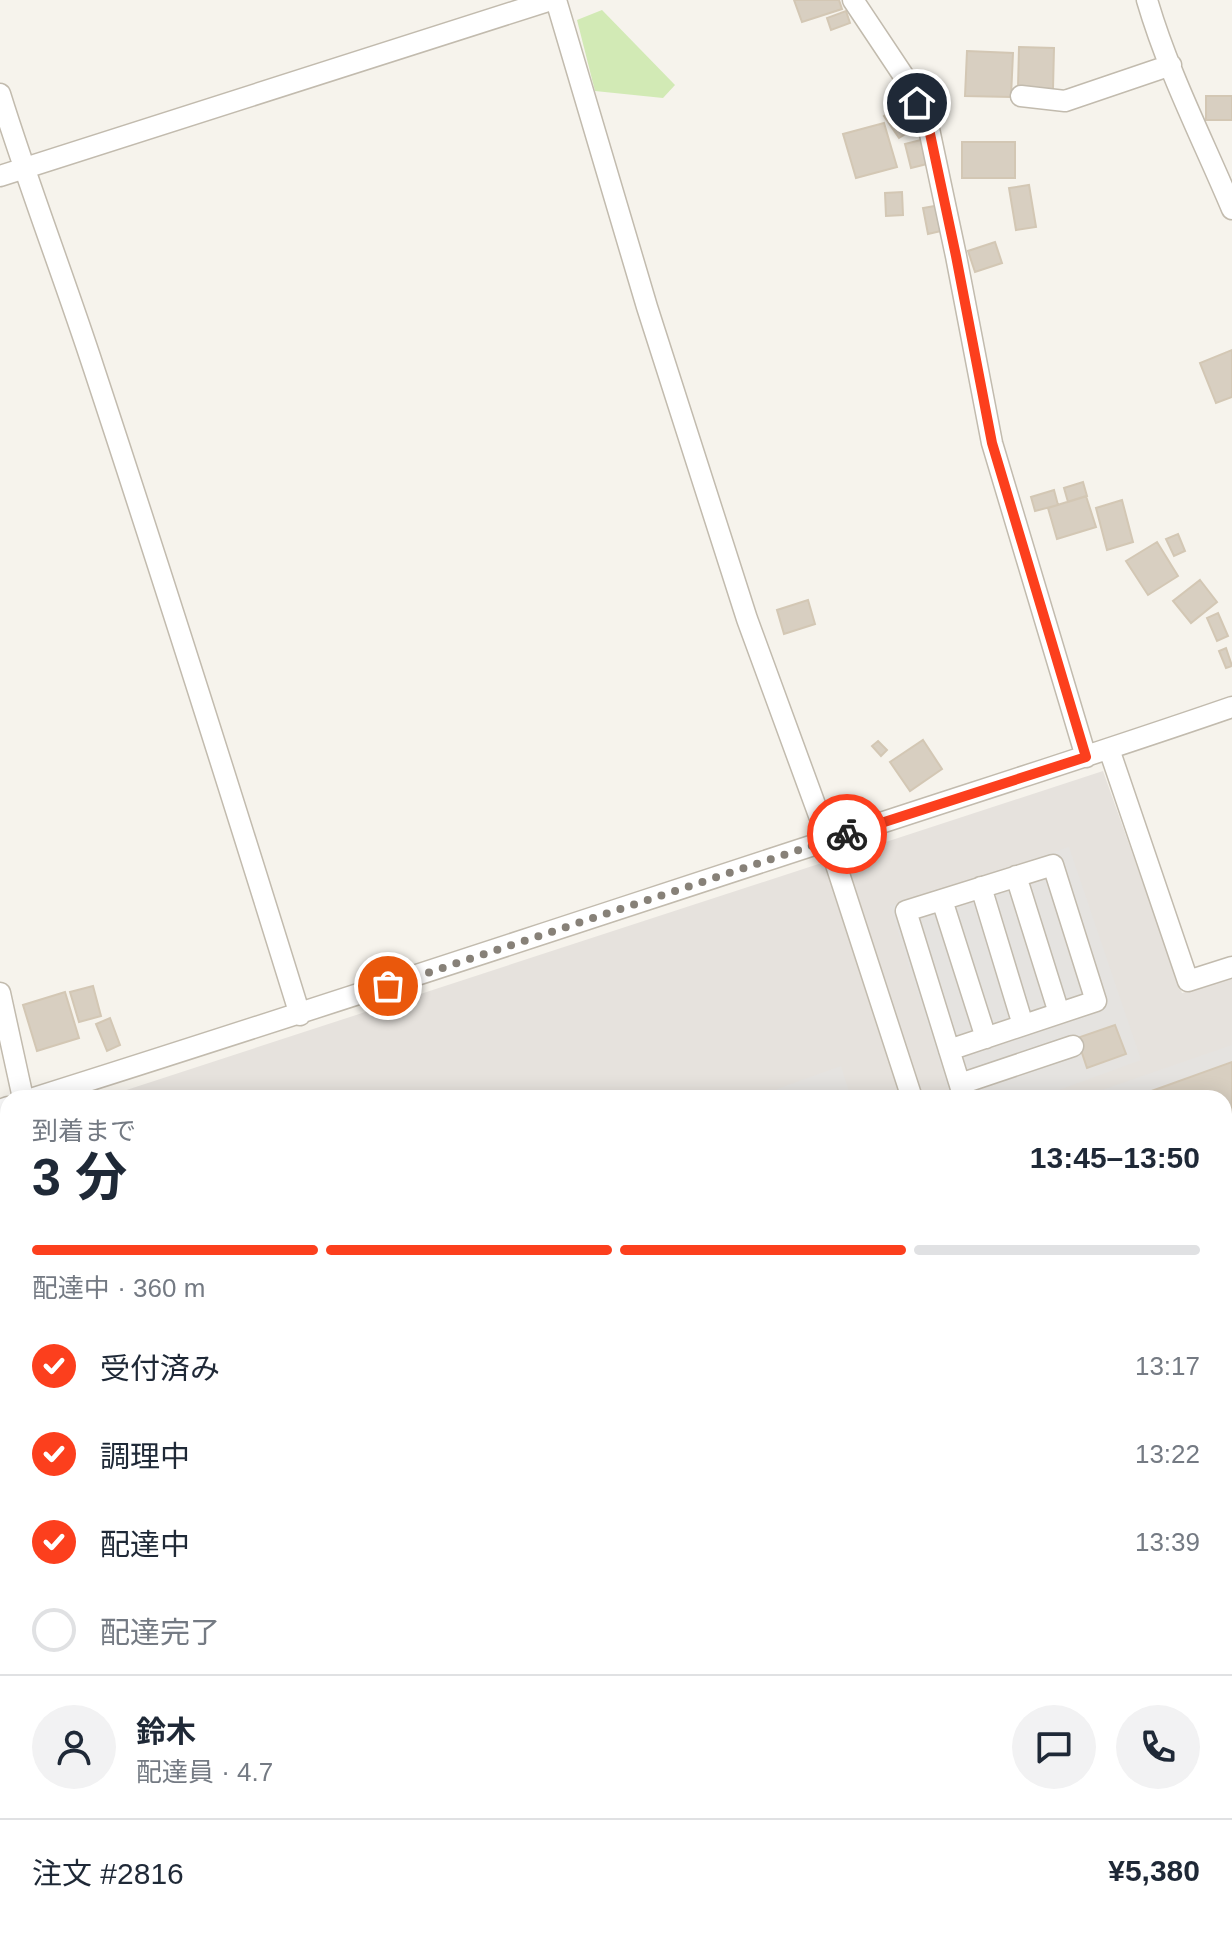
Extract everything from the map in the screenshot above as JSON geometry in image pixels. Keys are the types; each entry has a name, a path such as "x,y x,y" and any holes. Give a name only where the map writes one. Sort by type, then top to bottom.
{"street":[{"path":"0,176 554,0 742,605 828,840 909,1090"},
{"path":"853,0 905,78 929,129 992,443 1086,757"},
{"path":"1147,0 1194,124 1232,209"},
{"path":"1021,96 1065,101 1171,65"},
{"path":"0,94 171,602 300,1015"},
{"path":"60,1090 300,1015 1232,707"},
{"path":"1109,749 1188,981 1232,967"},
{"path":"949,1050 1096,1001 1053,865 906,911 949,1050 962,1090"},
{"path":"1016,876 1059,1013"},
{"path":"981,887 1023,1025"},
{"path":"942,900 986,1038"},
{"path":"0,993 21,1090"},
{"path":"964,1090 1073,1046"}],"shaded area":[{"path":"1103,771 1182,993 1232,977 1232,1090 126,1090"},
{"path":"1069,847 1141,1060 1059,1090 948,1090 890,906"},
{"path":"1232,1045 1232,1090 1102,1090"},
{"path":"841,1066 848,1090 777,1090"}],"green space":[{"path":"602,10 675,85 663,98 595,91 577,20"}],"building":[{"path":"794,0 839,0 842,9 802,22"},
{"path":"846,11 850,23 831,30 827,18"},
{"path":"1019,47 1054,48 1053,89 1018,88"},
{"path":"967,51 1013,53 1011,97 965,96"},
{"path":"1206,96 1232,96 1232,120 1206,120"},
{"path":"905,104 919,126 899,138 884,116"},
{"path":"884,123 897,167 856,178 843,134"},
{"path":"921,140 927,164 911,168 905,144"},
{"path":"962,142 1015,142 1015,178 962,178"},
{"path":"1029,185 1036,227 1016,230 1009,188"},
{"path":"902,192 903,215 886,216 885,193"},
{"path":"935,206 941,231 928,234 923,208"},
{"path":"995,242 1002,263 975,272 968,251"},
{"path":"1232,350 1232,397 1216,403 1200,363"},
{"path":"1083,482 1087,496 1068,502 1064,488"},
{"path":"1054,490 1058,505 1035,511 1031,497"},
{"path":"1086,496 1096,527 1057,539 1048,508"},
{"path":"1122,500 1133,542 1107,550 1096,508"},
{"path":"1178,534 1185,551 1174,556 1166,539"},
{"path":"1157,542 1178,576 1148,595 1126,561"},
{"path":"1200,580 1217,602 1191,623 1173,601"},
{"path":"808,600 815,624 784,634 777,610"},
{"path":"1218,613 1228,636 1217,641 1207,618"},
{"path":"1226,648 1232,666 1226,668 1219,651"},
{"path":"923,740 942,769 910,791 890,762"},
{"path":"878,741 887,750 881,756 872,746"},
{"path":"93,986 101,1016 79,1022 70,992"},
{"path":"65,992 79,1038 37,1051 23,1005"},
{"path":"110,1018 120,1045 107,1051 96,1024"},
{"path":"1115,1025 1126,1054 1087,1068 1077,1038"},
{"path":"1232,1062 1232,1090 1154,1090"}],"way so far":[{"path":"388,986 847,834"}],"route":[{"path":"847,834 1086,757 992,443 929,129 917,103"}]}
